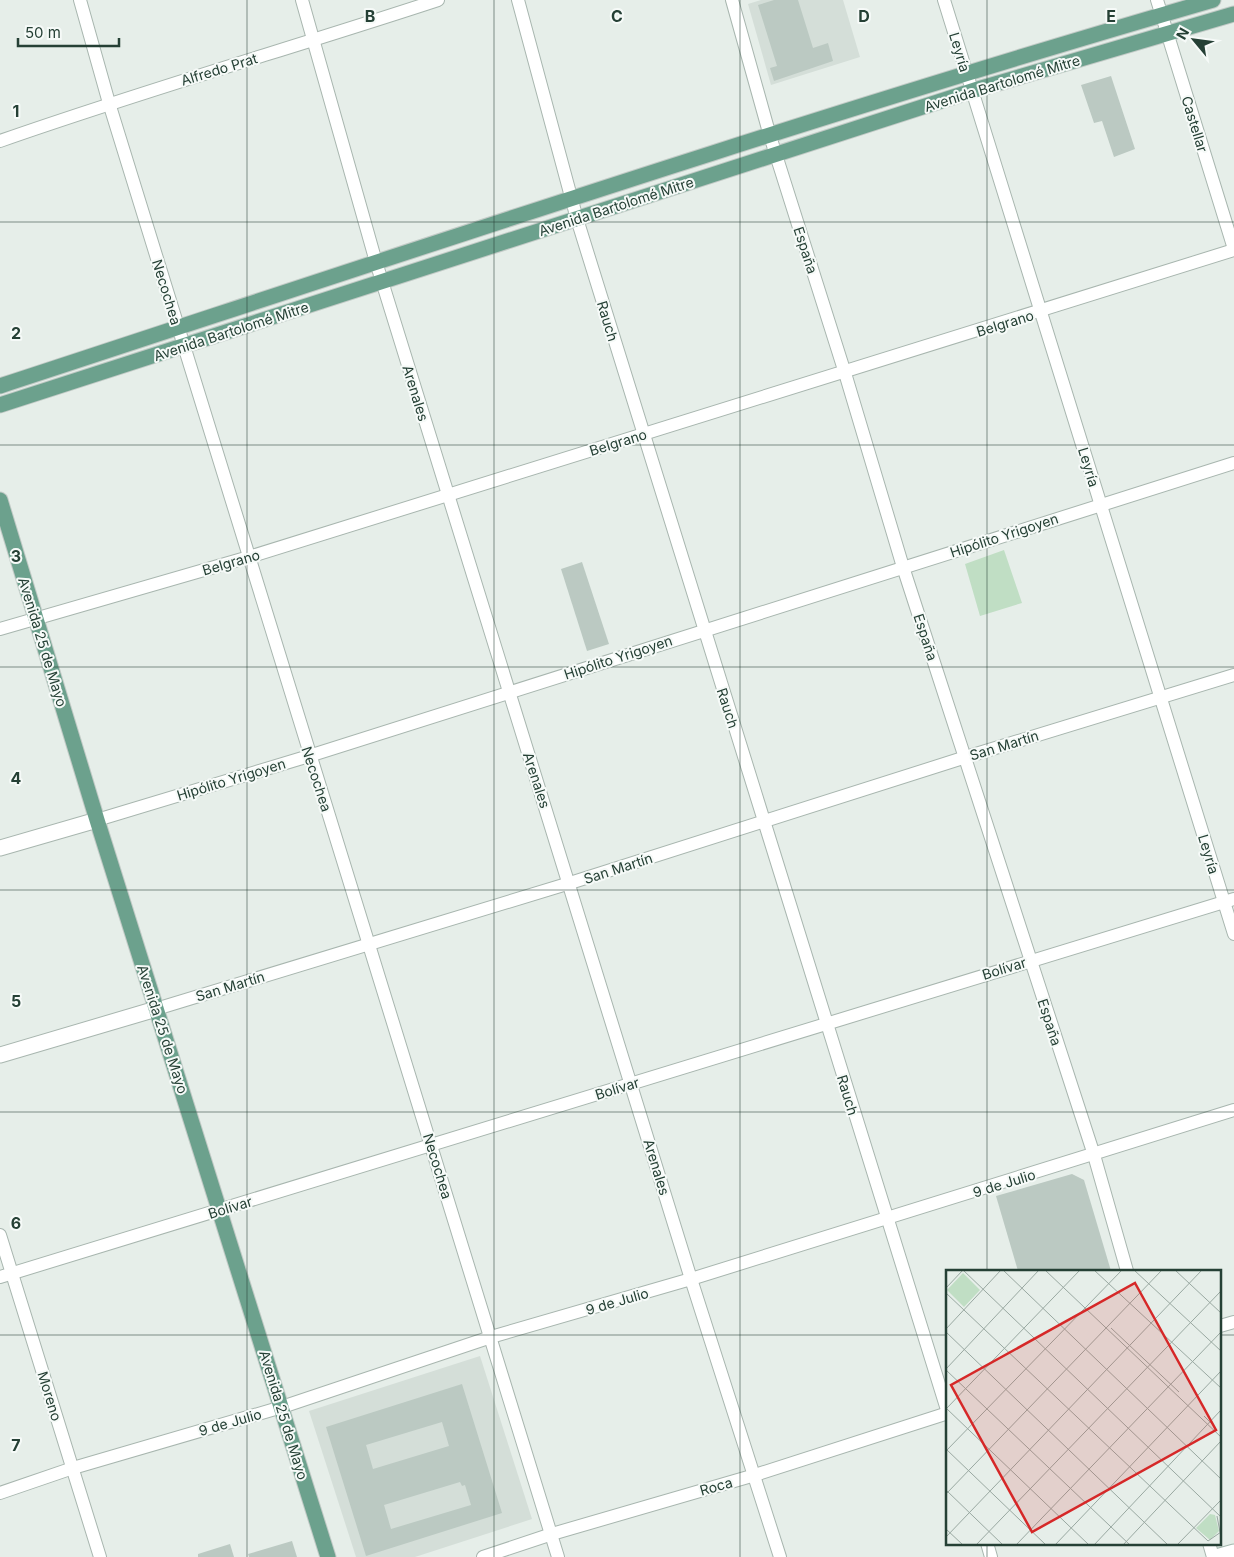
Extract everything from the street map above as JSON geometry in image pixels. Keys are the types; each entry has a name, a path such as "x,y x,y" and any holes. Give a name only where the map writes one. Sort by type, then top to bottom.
{"main road":[{"name":"Avenida Bartolomé Mitre","path":"0,386 571,199 966,74 1213,0"},
{"name":"Avenida Bartolomé Mitre","path":"0,405 972,92 1234,14"},
{"name":"Avenida 25 de Mayo","path":"0,500 97,820 328,1557"}],"street":[{"name":"Necochea","path":"80,0 109,103 178,328 310,756 370,942 558,1557"},
{"name":"Arenales","path":"302,0 376,262 508,693 570,883 691,1279 780,1557"},
{"name":"Alfredo Prat","path":"0,141 109,103 438,0"},
{"name":"Rauch","path":"518,0 577,219 703,630 765,821 825,1023 946,1407"},
{"name":"España","path":"732,0 770,136 845,373 903,567 966,757 1029,960 1094,1155 1127,1270"},
{"name":"Leyría","path":"944,0 1161,697 1229,900 1234,934"},
{"name":"Castellar","path":"1157,0 1234,250"},
{"name":"Belgrano","path":"0,629 36,617 250,557 448,494 1041,312 1234,250"},
{"name":"Hipólito Yrigoyen","path":"0,848 310,756 1234,463"},
{"name":"San Martín","path":"0,1055 570,883 966,757 1234,675"},
{"name":"Bolívar","path":"6,1275 1229,900"},
{"name":"9 de Julio","path":"0,1493 73,1468 282,1407 491,1337 691,1279 1234,1110"},
{"name":"Moreno","path":"0,1235 6,1275 73,1468 100,1557"},
{"name":"Roca","path":"483,1557 552,1534 755,1475 946,1414"},
{"path":"987,1544 991,1557"},
{"path":"1209,1544 1214,1557 1234,1552"}],"shaded area":[{"path":"761,0 843,0 860,57 771,85 748,4"},
{"path":"480,1356 532,1519 415,1557 356,1557 309,1411"}],"green space":[{"path":"1004,550 1022,603 980,616 965,564"}],"building":[{"path":"774,0 798,0 813,48 828,43 833,61 774,81 770,68 777,66 758,5"},
{"path":"1111,76 1135,149 1114,157 1102,121 1094,123 1081,85"},
{"path":"582,562 609,644 587,651 561,569"},
{"path":"1072,1174 1084,1180 1111,1270 1018,1270 996,1196"},
{"path":"462,1384 502,1513 366,1556 326,1427","holes":["442,1422 449,1446 373,1469 366,1445","460,1482 462,1486 465,1485 471,1505 391,1529 384,1505"]},
{"path":"292,1541 297,1557 249,1557 248,1554"},
{"path":"230,1544 234,1557 198,1557 198,1554"}]}
